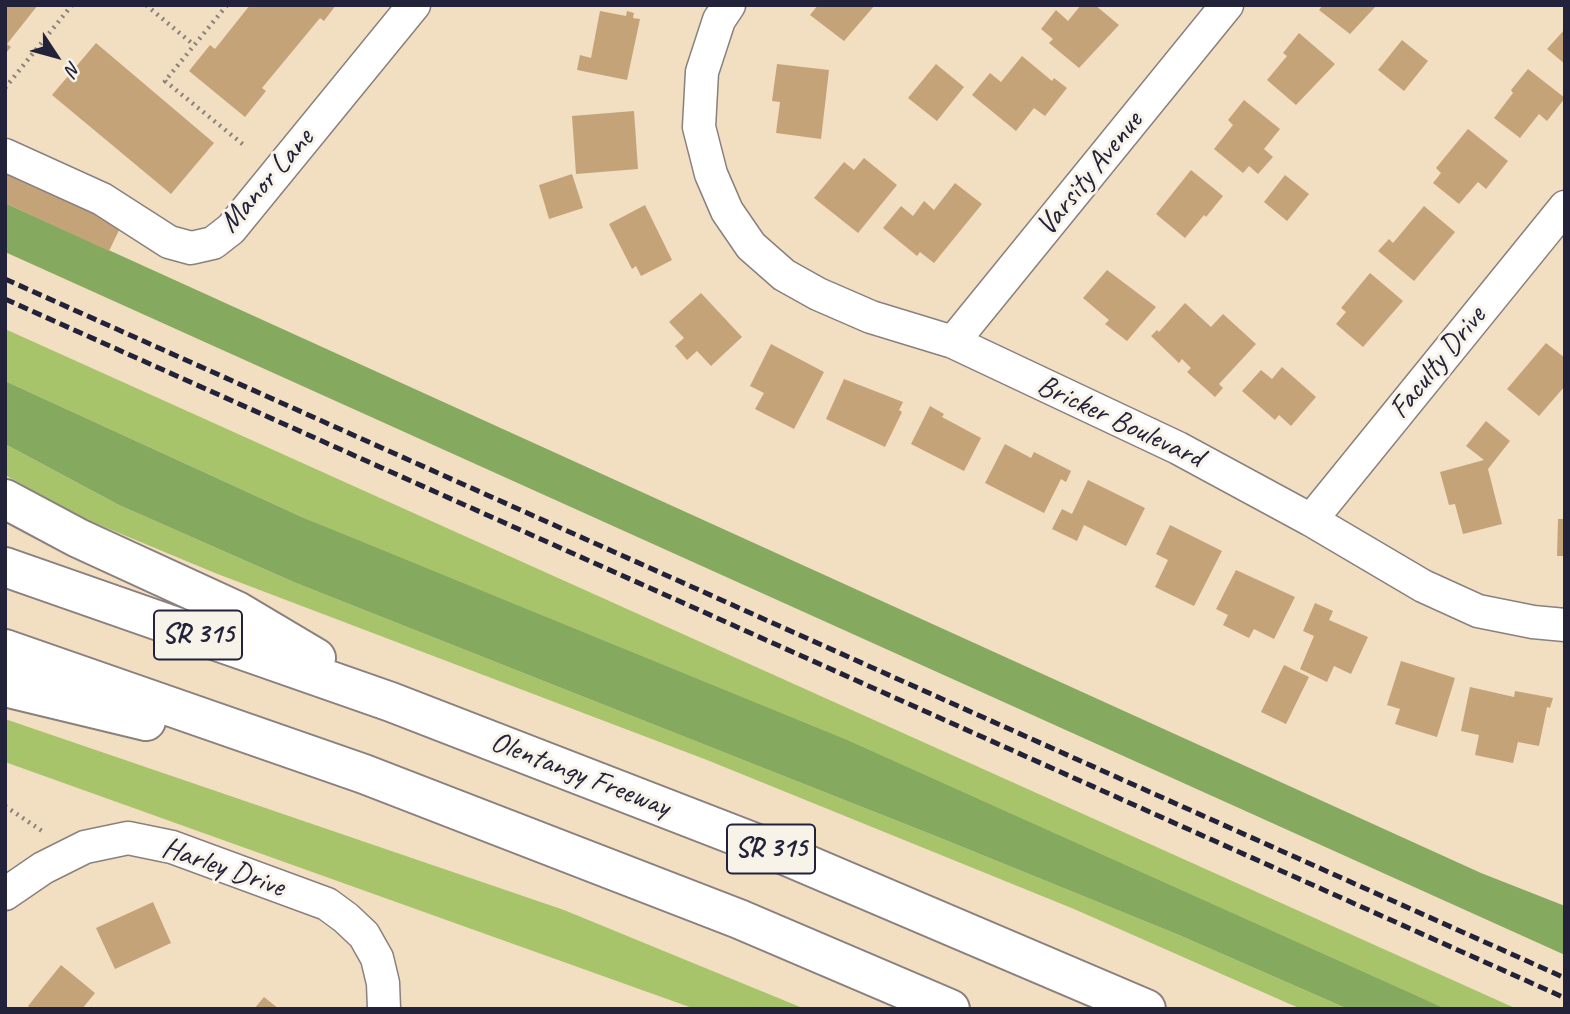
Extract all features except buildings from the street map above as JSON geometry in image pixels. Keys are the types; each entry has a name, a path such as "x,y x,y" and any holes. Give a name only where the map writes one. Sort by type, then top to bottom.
{"highway":[{"path":"5,499 78,538 237,611 391,702"},
{"name":"Olentangy Freeway","path":"5,567 391,702 768,848 1146,1009"},
{"name":"SR 315","path":"5,649 364,774 739,919 950,1009"},
{"path":"5,687 364,774"}],"street":[{"name":"Manor Lane","path":"5,155 102,199 169,242 191,248 214,243 231,229 414,5"},
{"name":"Bricker Boulevard","path":"729,5 719,20 702,72 699,127 711,174 727,211 751,246 784,275 871,317 953,342 1178,448 1311,520 1423,586 1478,611 1532,622 1565,625"},
{"name":"Varsity Avenue","path":"953,342 1227,5"},
{"name":"Faculty Drive","path":"1311,520 1565,207"},
{"name":"Harley Drive","path":"5,894 43,868 85,847 128,838 172,847 327,904 364,935 377,958 383,983 384,1009"}],"path":[{"path":"5,88 72,5"},
{"path":"146,5 194,46"},
{"path":"227,5 165,81 245,146"},
{"path":"5,806 53,839 85,847"}],"green space":[{"path":"5,203 1481,873 1565,906 1565,955 5,252"},
{"path":"5,329 1517,1009 1446,1009 304,518 5,381"},
{"path":"5,381 304,518 847,740 1446,1009 1348,1009 1179,935 938,837 296,583 119,505 5,444"},
{"path":"5,444 119,505 296,583 938,837 1179,935 1348,1009 1301,1009 1074,909 707,760 215,573 78,516 5,475"},
{"path":"5,719 564,910 805,1009 695,1009 5,762"}],"railway":[{"path":"5,279 1565,978"},
{"path":"5,299 1565,998"}]}
